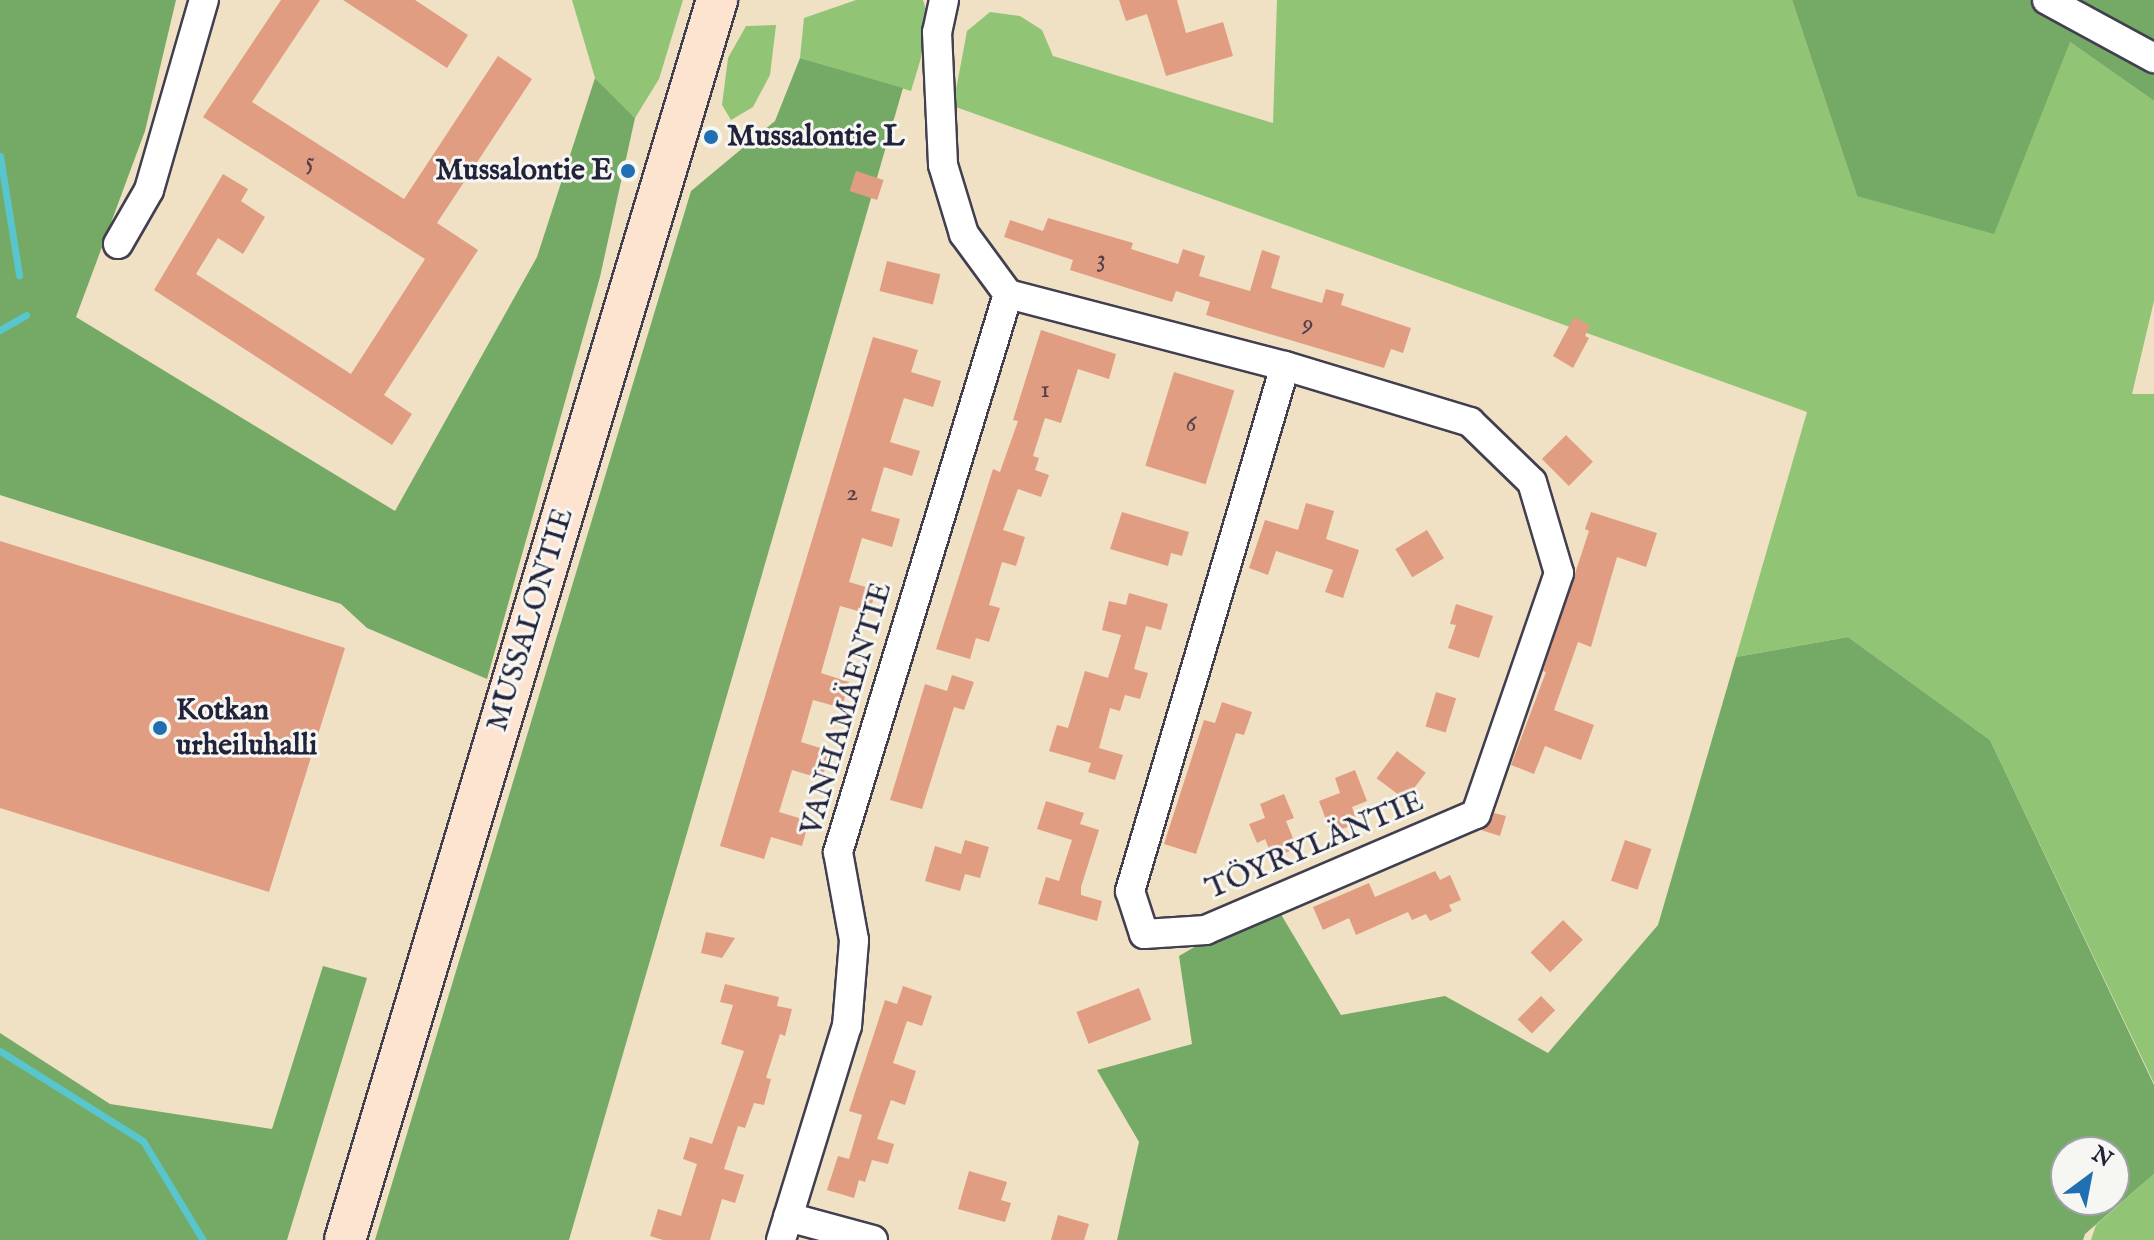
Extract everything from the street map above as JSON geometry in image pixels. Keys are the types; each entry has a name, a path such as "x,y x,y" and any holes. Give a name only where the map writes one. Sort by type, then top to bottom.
{"main road":[{"name":"MUSSALONTIE","path":"345,1240 717,0"}],"street":[{"path":"118,244 149,190 204,0"},
{"path":"944,0 937,32 943,165 964,234 1008,294"},
{"path":"2047,0 2154,58"},
{"name":"TÖYRYLÄNTIE","path":"1008,294 1285,366 1470,422 1532,482 1559,573 1476,814 1206,930 1144,934 1130,891 1285,366"},
{"name":"VANHAMÄENTIE","path":"784,1228 847,1026 854,940 838,852 1008,294"},
{"path":"784,1228 873,1240"}],"green space":[{"path":"0,0 176,0 145,131 76,317 395,511 537,257 595,78 635,118 600,277 487,679 367,628 341,604 0,495"},
{"path":"572,0 683,0 659,79 635,118 595,78"},
{"path":"856,0 923,0 928,16 921,58 911,91 800,58 804,18"},
{"path":"1277,0 1792,0 1857,196 2070,42 2154,101 2154,301 2132,394 2154,394 2154,1083 1990,740 1848,637 1736,657 1807,412 953,106 967,31 990,12 1020,16 1042,30 1053,56 1273,123"},
{"path":"1792,0 2154,0 2154,101 2070,42 1994,234 1857,196"},
{"path":"776,25 770,75 753,107 731,120 722,105 728,58 746,26"},
{"path":"800,58 903,88 569,1240 375,1240 691,191 775,121"},
{"path":"1848,637 1990,740 2154,1085 2154,1174 2130,1195 2130,1136 2050,1136 2050,1216 2106,1216 2085,1234 2083,1240 1117,1240 1139,1142 1097,1070 1192,1044 1179,956 1273,901 1341,1015 1445,996 1548,1053 1658,925 1736,657"},
{"path":"323,966 367,978 287,1240 0,1240 0,1033 110,1104 272,1129"},
{"path":"2154,1174 2154,1240 2091,1240 2096,1225 2106,1216 2130,1216 2130,1195"}],"building":[{"path":"281,0 320,0 252,102 404,199 498,56 532,79 437,223 478,250 384,395 412,414 392,445 154,290 223,174 248,189 241,201 265,217 243,254 218,238 196,274 351,374 425,259 203,117"},
{"path":"343,0 415,0 468,35 447,68"},
{"path":"1119,0 1177,0 1186,33 1223,22 1233,56 1166,76 1147,14 1126,21"},
{"path":"856,171 884,180 877,200 850,191"},
{"path":"1048,218 1133,243 1131,249 1178,264 1183,249 1205,256 1199,276 1250,291 1262,250 1280,256 1271,288 1322,303 1326,289 1344,294 1341,305 1411,328 1403,353 1391,349 1384,368 1206,315 1210,302 1176,291 1172,302 1070,270 1073,260 1004,237 1010,220 1043,231"},
{"path":"887,261 940,274 933,304 880,291"},
{"path":"1574,317 1590,326 1585,336 1589,338 1573,368 1553,356"},
{"path":"1041,330 1116,354 1109,379 1078,369 1061,423 1045,418 1033,456 1039,458 1035,470 1049,475 1041,497 1018,489 1003,530 1025,537 1016,566 1002,562 989,605 1000,608 989,642 976,638 970,659 936,649 993,469 1000,472 1018,421 1013,420"},
{"path":"873,337 918,350 911,372 941,381 933,407 904,398 890,442 920,451 912,476 884,467 871,511 900,519 892,547 862,538 849,582 876,590 869,614 840,606 821,673 849,682 842,708 813,700 801,742 830,751 822,779 792,770 779,812 809,821 802,846 771,837 764,859 720,846"},
{"path":"1174,372 1234,390 1206,484 1145,466"},
{"path":"1566,435 1593,462 1569,486 1542,459"},
{"path":"1306,503 1334,511 1326,539 1359,550 1343,598 1325,592 1333,570 1276,551 1268,575 1249,568 1265,520 1298,530"},
{"path":"1122,512 1189,532 1182,556 1171,553 1168,566 1110,549"},
{"path":"1591,512 1657,533 1646,567 1617,557 1591,647 1578,642 1554,710 1594,725 1581,760 1545,746 1534,774 1511,765 1546,672 1543,671 1589,531 1585,529"},
{"path":"1427,530 1444,558 1412,577 1395,549"},
{"name":"Kotkan urheiluhalli","path":"0,541 345,648 269,892 0,808"},
{"path":"1129,593 1168,604 1161,630 1146,626 1134,669 1148,673 1140,699 1125,695 1120,711 1110,708 1099,748 1123,755 1115,780 1088,772 1091,763 1049,751 1057,725 1068,728 1085,671 1108,678 1121,635 1102,630 1109,601 1126,605"},
{"path":"1456,604 1493,616 1479,658 1448,648 1456,625 1450,624"},
{"path":"952,675 974,682 964,710 954,707 922,809 890,800 925,684 947,691"},
{"path":"1436,692 1456,698 1446,733 1425,726"},
{"path":"1222,702 1252,712 1244,735 1236,733 1196,854 1164,844 1204,720 1215,723"},
{"path":"1397,751 1426,773 1405,800 1377,778"},
{"path":"1355,770 1367,801 1352,807 1358,823 1331,833 1319,801 1340,793 1335,778"},
{"path":"1284,794 1294,818 1286,821 1297,848 1273,858 1265,839 1257,843 1249,824 1265,818 1260,804"},
{"path":"1046,801 1084,813 1080,824 1099,830 1081,887 1081,895 1102,901 1097,921 1038,904 1046,877 1059,881 1072,840 1037,829"},
{"path":"1494,813 1506,816 1500,836 1481,830 1489,825"},
{"path":"965,840 989,847 980,878 965,874 960,891 925,881 935,846 961,854"},
{"path":"1625,840 1651,849 1637,890 1611,881"},
{"path":"1435,871 1440,880 1450,875 1461,900 1449,905 1452,911 1430,921 1426,914 1412,920 1408,912 1356,935 1349,918 1323,930 1313,907 1369,883 1375,897"},
{"path":"1563,920 1583,940 1550,972 1530,953"},
{"path":"706,932 735,938 722,958 701,953"},
{"path":"725,984 779,997 777,1006 792,1009 785,1036 780,1034 766,1078 771,1079 764,1105 754,1103 745,1128 738,1126 724,1169 744,1175 735,1203 722,1199 710,1240 663,1240 650,1236 658,1209 681,1216 697,1164 683,1159 690,1137 712,1144 744,1051 721,1044 733,1005 720,1002"},
{"path":"903,986 932,996 922,1026 907,1021 893,1063 916,1071 905,1105 891,1100 877,1139 894,1144 888,1164 872,1160 865,1182 859,1180 854,1198 827,1190 838,1156 849,1159 862,1115 849,1111 885,1000 897,1004"},
{"path":"1139,988 1151,1020 1089,1044 1076,1012"},
{"path":"1541,996 1555,1010 1532,1033 1518,1019"},
{"path":"969,1171 1007,1182 1001,1200 1011,1203 1005,1222 958,1209"},
{"path":"1058,1215 1089,1224 1084,1240 1051,1240"}],"waterway":[{"path":"0,156 19,275"},
{"path":"0,330 26,315"},
{"path":"0,1051 143,1141 203,1240"}],"place":[{"name":"Mussalontie L","path":"711,137"},
{"name":"Mussalontie E","path":"628,171"},
{"name":"Kotkan urheiluhalli","path":"160,728"}]}
